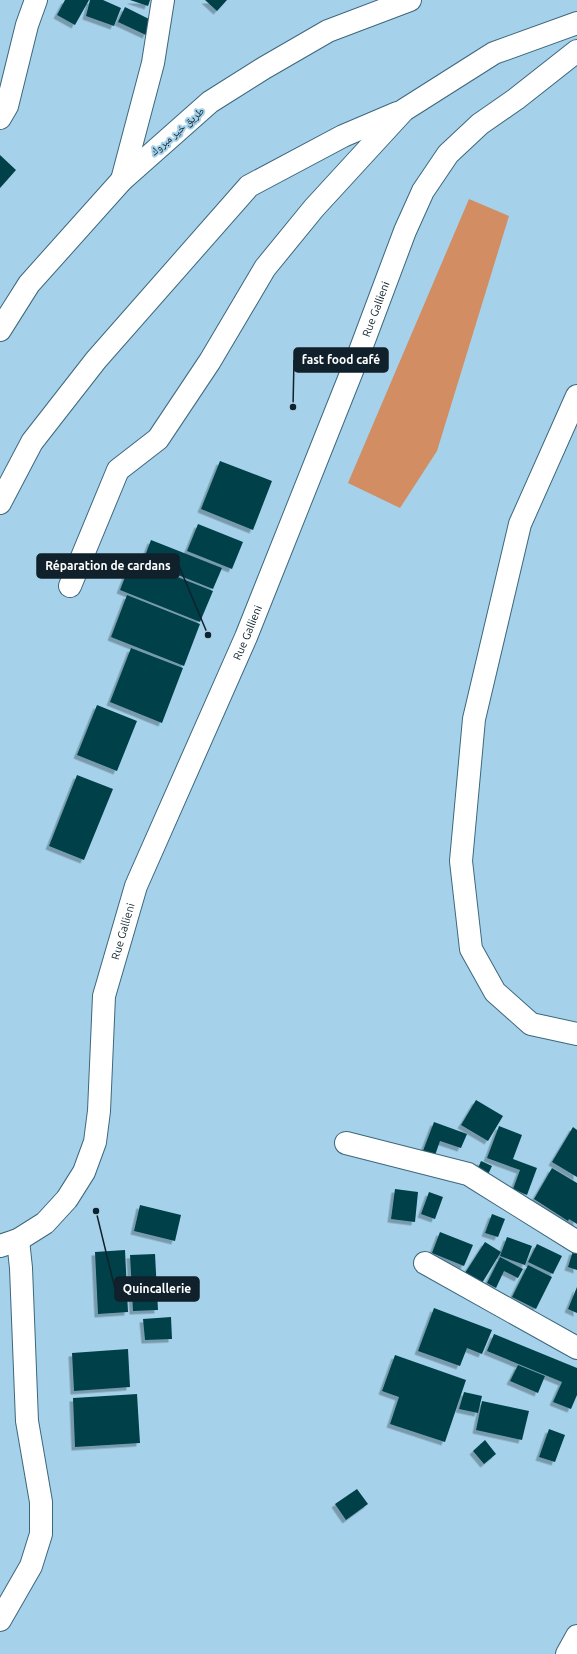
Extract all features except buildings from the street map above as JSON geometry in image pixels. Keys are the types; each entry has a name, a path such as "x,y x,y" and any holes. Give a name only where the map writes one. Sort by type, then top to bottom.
{"street":[{"path":"0,118 7,106 27,25 36,0"},
{"path":"122,180 154,63 163,0"},
{"name":"طريق خير مبروك","path":"0,330 29,284 122,180 210,102 264,68 328,31 410,0"},
{"path":"0,503 32,442 96,360 249,186 343,136 404,110 494,53 577,23"},
{"name":"Rue Gallieni","path":"9,1243 45,1222 67,1199 84,1172 95,1142 99,1111 104,996 136,886 246,637 360,351 405,231 423,191 448,154 480,124 516,99 577,51"},
{"path":"70,586 118,470 158,439 210,361 265,268 314,208 404,110"},
{"path":"577,396 520,524 474,719 461,862 471,949 495,992 531,1024 577,1034"},
{"path":"346,1143 468,1174 577,1242"},
{"path":"0,1620 31,1566 41,1534 41,1502 27,1421 22,1284 9,1243"},
{"path":"425,1262 577,1348"},
{"path":"567,1654 577,1636"}],"shaded area":[{"path":"469,199 509,216 437,451 400,508 348,483"}],"place":[{"name":"fast food café","path":"293,407"},
{"name":"Réparation de cardans","path":"208,635"},
{"name":"Quincallerie","path":"96,1211"}]}
